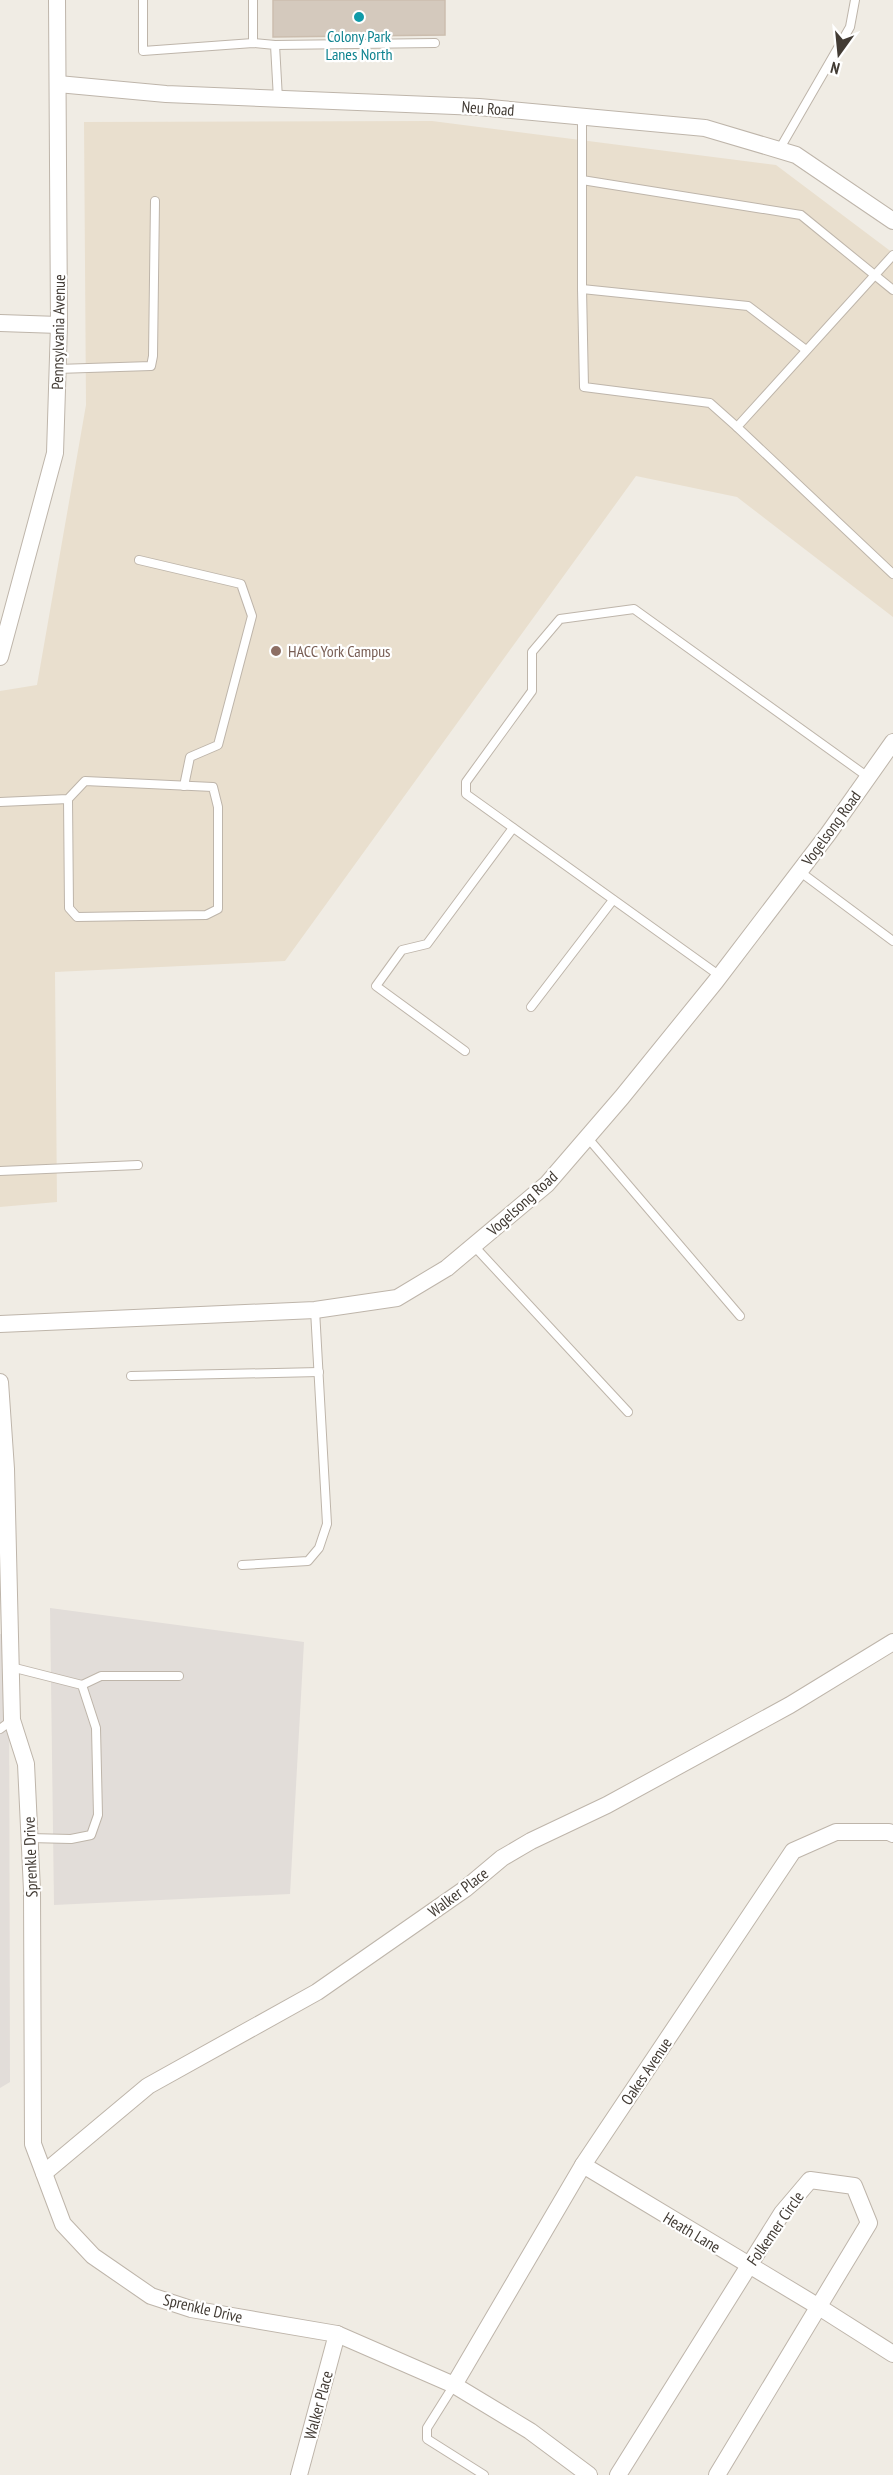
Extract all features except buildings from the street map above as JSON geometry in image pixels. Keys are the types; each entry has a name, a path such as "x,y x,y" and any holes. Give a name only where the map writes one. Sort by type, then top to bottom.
{"street":[{"name":"Pennsylvania Avenue","path":"0,657 55,453 59,325 57,0"},
{"name":"Neu Road","path":"58,84 166,94 479,107 705,128 796,155 893,221"},
{"path":"0,323 59,325"},
{"name":"Vogelsong Road","path":"0,1324 315,1310 397,1298 447,1268 548,1184 720,976 893,742"},
{"path":"0,1382 6,1469 11,1667 6,1724"},
{"name":"Walker Place","path":"44,2173 148,2086 317,1992 465,1889 502,1858 531,1841 607,1805 790,1705 893,1642"},
{"name":"Sprenkle Drive","path":"6,1724 26,1764 32,1890 33,2144 63,2224 93,2256 151,2296 191,2309 337,2334 454,2385 530,2431 589,2475"},
{"name":"Oakes Avenue","path":"454,2385 583,2165 793,1851 836,1832 889,1832 893,1834"},
{"name":"Heath Lane","path":"583,2165 893,2354"},
{"name":"Folkemer Circle","path":"618,2475 782,2213 810,2180 854,2187 869,2223 717,2475"},
{"name":"Walker Place","path":"299,2475 337,2334"}],"lane":[{"path":"143,0 143,51 253,44 435,43"},
{"path":"253,0 253,44"},
{"path":"778,150 850,27 855,0"},
{"path":"274,45 278,99"},
{"path":"582,117 584,387 710,403 893,574"},
{"path":"582,180 801,214 893,290"},
{"path":"57,369 151,366 155,201"},
{"path":"738,428 893,255"},
{"path":"582,289 748,306 806,350"},
{"path":"139,560 241,584 252,616 218,745 190,757 184,786"},
{"path":"720,976 466,794 466,782 532,691 532,652 560,619 634,609 868,777"},
{"path":"85,781 213,787 218,807 218,909 206,915 77,917 69,908 68,799 85,781"},
{"path":"0,802 68,799"},
{"path":"465,1051 376,986 402,950 427,944 513,828"},
{"path":"799,871 893,941"},
{"path":"531,1006 613,900"},
{"path":"587,1137 740,1316"},
{"path":"0,1171 138,1165"},
{"path":"474,1246 628,1412"},
{"path":"242,1565 308,1561 319,1548 327,1524 315,1310"},
{"path":"131,1376 319,1372"},
{"path":"11,1667 82,1685 101,1676 179,1676"},
{"path":"29,1838 71,1839 91,1835 98,1815 96,1728 82,1685"},
{"path":"454,2385 427,2428 427,2439 484,2475"}],"shaded area":[{"name":"HACC York Campus","path":"432,121 776,165 893,253 893,617 737,497 636,476 285,961 55,972 57,1202 0,1207 0,691 37,685 86,405 84,122"},
{"path":"50,1608 304,1642 290,1894 54,1905"},
{"path":"0,1634 9,1634 10,2082 0,2088"}],"place":[{"name":"Colony Park Lanes North","path":"359,17"},
{"name":"HACC York Campus","path":"276,651"}]}
